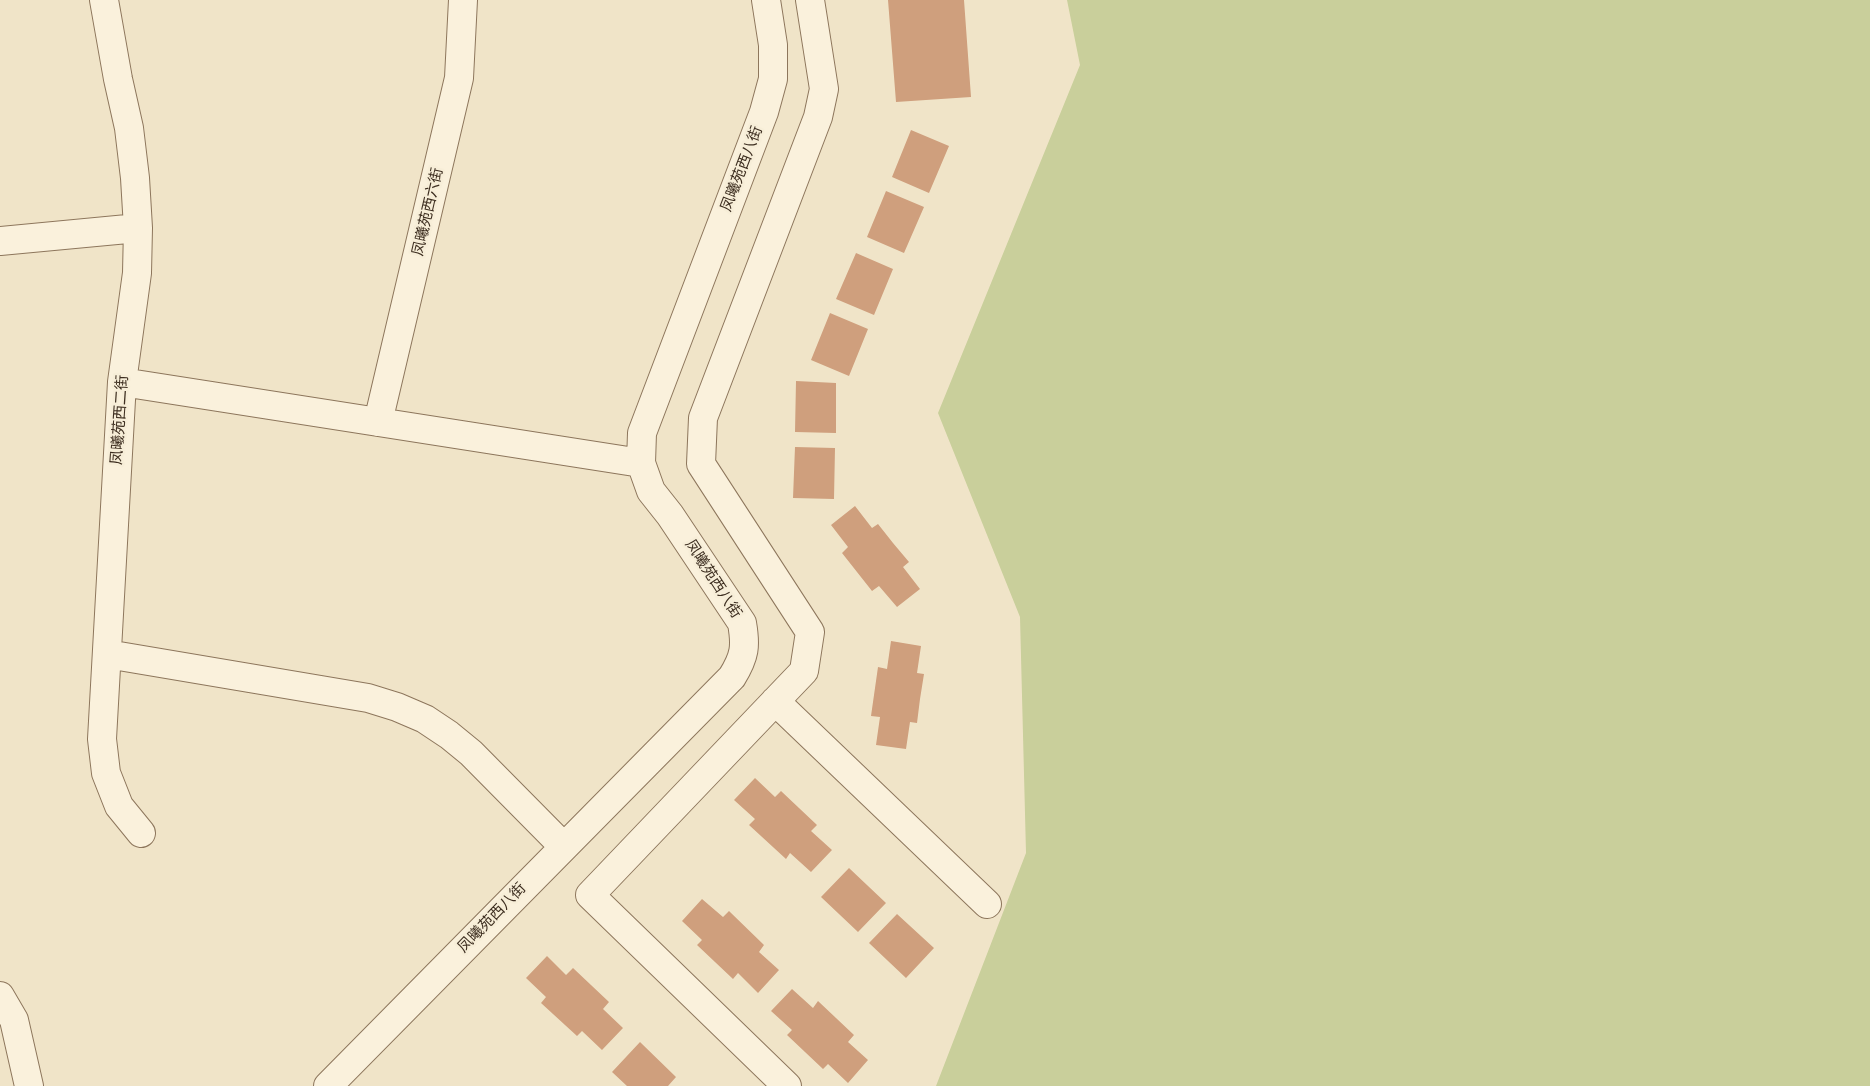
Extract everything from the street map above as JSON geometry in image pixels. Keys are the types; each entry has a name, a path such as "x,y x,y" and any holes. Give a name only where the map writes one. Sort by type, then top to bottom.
{"street":[{"name":"凤曦苑西二街","path":"104,0 129,128 138,228 136,273 122,382 102,739 106,773 119,806 141,833"},
{"name":"凤曦苑西六街","path":"378,422 459,78 463,0"},
{"name":"凤曦苑西八街","path":"328,1086 732,677 742,660 745,642 742,623 670,515 651,492 641,463 642,433 764,112 773,79 773,45 766,0"},
{"path":"787,1086 590,895 804,671 810,632 701,464 701,455 703,418 818,117 824,89 810,0"},
{"path":"0,241 138,228"},
{"path":"122,382 641,463"},
{"path":"107,654 368,698 397,707 433,724 471,753 563,846"},
{"path":"775,701 987,904"},
{"path":"0,996 14,1020 29,1086"}],"green space":[{"path":"1067,0 1870,0 1870,1086 936,1086 1026,853 1020,617 938,413 1080,65"}],"building":[{"path":"888,0 964,0 971,97 896,102"},
{"path":"911,130 949,146 929,193 892,177"},
{"path":"886,191 924,207 904,253 867,237"},
{"path":"856,253 893,269 874,315 836,299"},
{"path":"830,313 868,329 849,376 811,360"},
{"path":"796,381 836,383 836,433 795,432"},
{"path":"795,447 835,448 834,499 793,498"},
{"path":"855,506 872,528 878,524 909,562 903,567 920,589 897,607 879,586 872,591 842,553 848,547 831,525"},
{"path":"891,641 921,646 917,673 924,674 917,723 910,722 906,749 876,745 880,717 871,716 878,667 887,669"},
{"path":"755,778 775,797 781,791 817,825 811,831 832,850 811,872 790,853 786,859 749,825 755,819 734,800"},
{"path":"849,868 886,903 858,932 821,897"},
{"path":"702,899 723,917 729,911 764,945 759,952 779,970 758,993 738,973 733,979 697,945 702,940 682,921"},
{"path":"897,914 934,948 906,978 869,943"},
{"path":"547,956 566,975 573,968 609,1002 603,1009 623,1028 602,1050 582,1031 577,1036 541,1003 546,997 526,978"},
{"path":"792,989 813,1008 818,1001 854,1035 848,1042 868,1060 848,1083 828,1064 823,1069 787,1035 792,1030 771,1011"},
{"path":"640,1042 676,1077 668,1086 627,1086 612,1072"}]}
